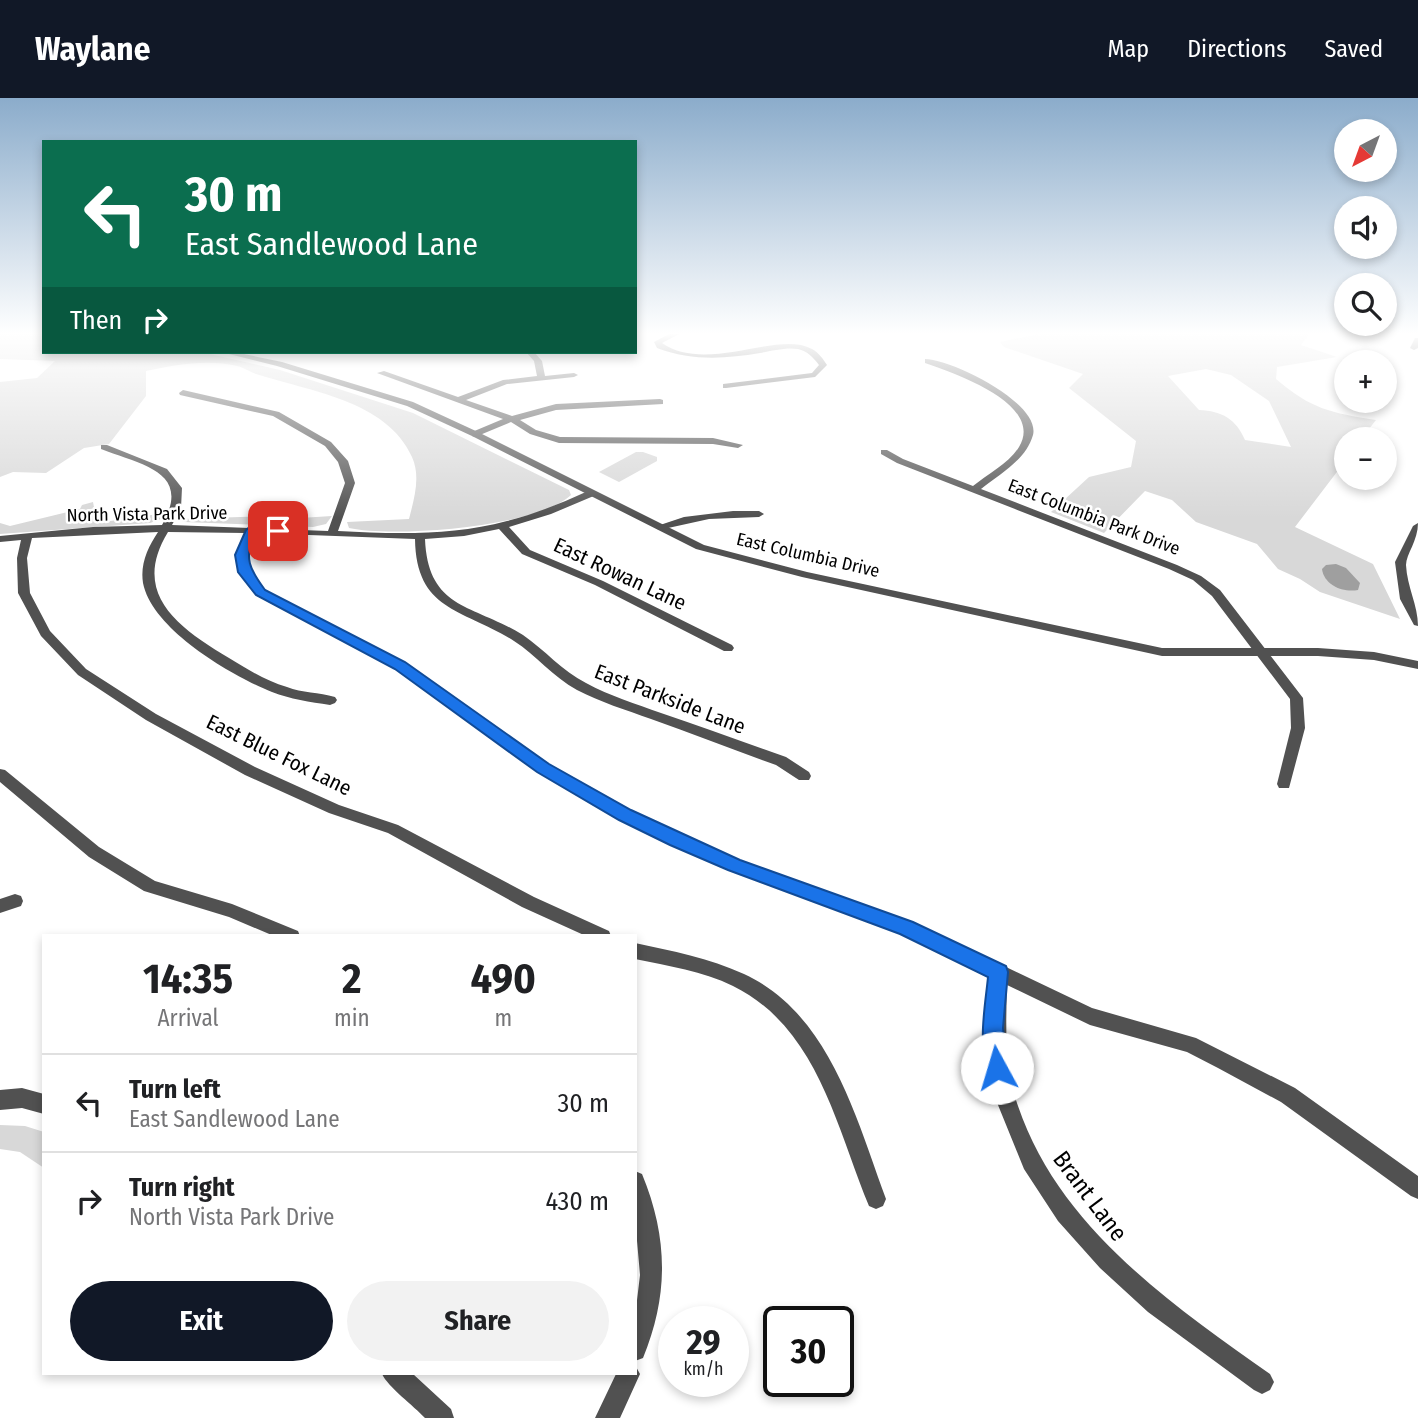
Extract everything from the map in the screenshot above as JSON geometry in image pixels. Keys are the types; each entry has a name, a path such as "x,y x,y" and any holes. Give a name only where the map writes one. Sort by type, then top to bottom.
{"street":[{"path":"190,395 276,414 328,444 343,461 350,483 332,534"},
{"name":"East Columbia Drive","path":"380,395 410,404 480,436 700,547 806,575 1162,652 1318,652 1374,656 1418,665"},
{"path":"443,395 514,420 533,432 559,440 713,440 737,445"},
{"path":"458,400 470,395"},
{"path":"974,490 1025,447 1031,430 1025,414 999,395"},
{"path":"480,436 505,429 514,420 556,407 660,402"},
{"path":"104,447 157,468 175,482 178,502 151,552 148,577 159,606 178,630 274,688 330,700"},
{"name":"East Columbia Park Drive","path":"884,452 900,461 1197,578 1216,593 1296,698 1298,727 1284,783"},
{"name":"North Vista Park Drive","path":"0,539 164,527 420,538 503,527 547,514 593,493"},
{"path":"659,527 688,517 724,513 759,514"},
{"path":"1418,526 1400,562 1406,599 1418,622"},
{"name":"East Rowan Lane","path":"503,527 526,552 599,583 728,648"},
{"path":"251,530 244,543 243,565 248,579 261,593 400,666 506,743 579,790 676,840 734,865 906,928 1090,1016 1189,1044 1288,1095 1418,1189"},
{"name":"East Blue Fox Lane","path":"28,535 22,558 24,593 45,633 82,672 151,717 250,771 334,809 393,829 528,902 599,934"},
{"name":"East Parkside Lane","path":"420,538 418,557 424,577 435,592 450,604 516,637 571,681 602,696 781,761 804,776"},
{"path":"0,774 94,852 150,886 232,911 287,934"},
{"path":"637,951 717,971 752,987 775,1004 803,1034 823,1062 876,1199"},
{"name":"Brant Lane","path":"999,972 993,1028 997,1068 1007,1108 1028,1155 1050,1194 1081,1235 1148,1300 1262,1382"},
{"path":"0,1100 22,1098 42,1103"},
{"path":"637,1187 646,1214 650,1255 649,1308 637,1344"},
{"path":"395,1375 414,1389 442,1418"},
{"path":"607,1418 628,1375"}],"shaded area":[{"path":"0,395 146,395 109,444 84,448 46,473 13,472 0,477"},
{"path":"327,395 356,395 413,413 569,490 571,495 554,506 498,522 398,532 349,528 347,522 409,519 416,488 416,472 412,457 400,438 384,422 344,400"},
{"path":"1077,395 1185,395 1199,410 1221,414 1233,422 1245,440 1291,447 1269,401 1260,395 1296,395 1334,413 1376,420 1370,427 1334,427 1334,476 1295,527 1373,564 1400,619 1320,592 1278,569 1257,544 1196,522 1172,500 1145,491 1104,533 1051,512 1089,477 1131,467 1136,441"},
{"path":"636,452 657,457 657,461 619,482 599,472"},
{"path":"93,502 97,523 165,513 161,519 150,523 0,534 0,523 10,526 80,509 82,505"},
{"path":"269,516 268,520 332,516 326,524 313,527 184,522 178,519"},
{"path":"1336,564 1346,568 1360,583 1358,590 1335,587 1326,579 1322,569 1326,565"},
{"path":"0,1125 25,1126 42,1131 42,1167 20,1152 0,1149"}],"route":[{"path":"278,531 251,530 244,543 241,555 244,572 252,585 271,600 400,666 543,768 625,815 676,840 734,865 868,912 999,972 993,1028 997,1068"}]}
